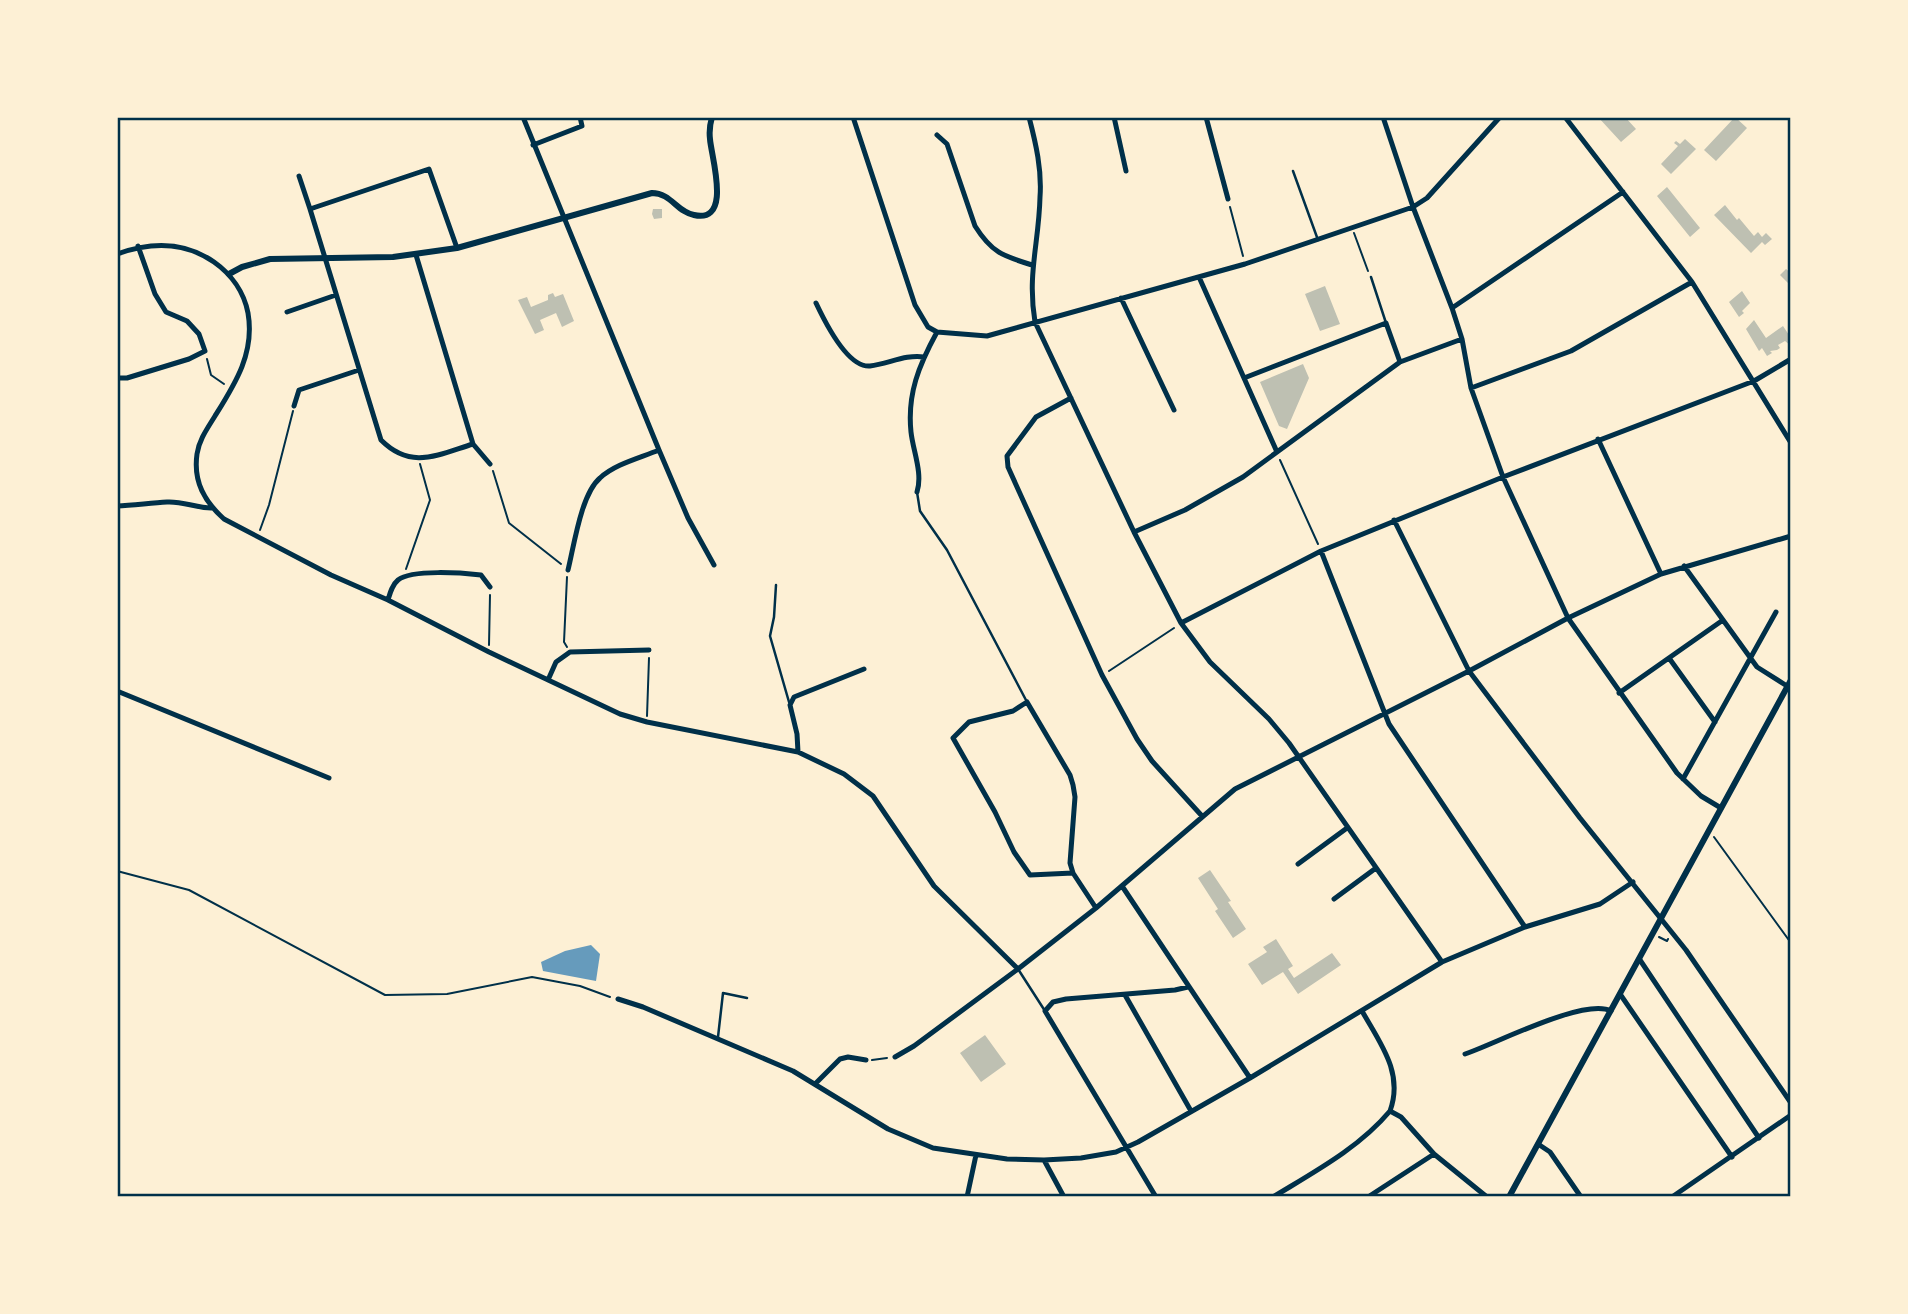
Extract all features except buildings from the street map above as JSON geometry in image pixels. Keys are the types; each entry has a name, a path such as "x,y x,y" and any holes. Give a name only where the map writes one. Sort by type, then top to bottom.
{"street":[{"path":"523,117 659,450 688,518 714,565"},
{"path":"533,145 582,126 580,117"},
{"path":"229,274 270,258 416,255 457,248 652,193 669,197 690,214 708,214 716,204 718,192 710,139 712,117"},
{"path":"853,117 915,305 928,327 937,332 987,336 1245,264 1413,208 1427,198 1500,117"},
{"path":"1029,117 1037,148 1041,182 1030,288 1035,322 1133,532 1181,623 1210,662 1269,719 1442,962"},
{"path":"1114,117 1126,171"},
{"path":"1206,117 1228,199"},
{"path":"1383,117 1413,208 1452,308 1462,339 1471,388 1503,477 1568,618 1677,774 1701,796 1721,808"},
{"path":"1565,117 1692,282 1791,443"},
{"path":"937,135 947,144 975,226 981,236 1003,256 1032,265"},
{"path":"310,209 429,169 457,248"},
{"path":"299,176 381,440 391,450 419,460 473,444"},
{"path":"1452,308 1623,191"},
{"path":"117,254 138,246 155,244 182,247 199,253 229,274 240,289 247,306 251,331 247,356 232,389 200,439 197,455 196,472 200,489 212,508 224,519 331,575 388,600 489,652 620,714 647,722 798,752 844,774 873,796 934,886 1018,969"},
{"path":"117,378 127,378 190,359 205,351 199,334 187,321 166,312 155,294 138,246"},
{"path":"416,255 473,444 490,464"},
{"path":"1199,277 1277,452"},
{"path":"1471,388 1571,351 1692,282"},
{"path":"288,312 336,295"},
{"path":"1121,298 1174,410"},
{"path":"816,303 830,331 850,357 861,365 869,366 913,356 924,357"},
{"path":"1244,378 1386,323 1400,362"},
{"path":"918,492 920,481 911,434 910,401 916,374 937,332"},
{"path":"1133,532 1185,510 1243,477 1400,362 1462,339"},
{"path":"1181,623 1321,551 1598,439 1754,381 1791,359"},
{"path":"294,406 299,390 359,370"},
{"path":"1071,398 1036,417 1007,456 1008,467 1102,675 1144,751 1202,816"},
{"path":"1598,439 1661,574"},
{"path":"568,570 582,516 596,481 607,472 659,450"},
{"path":"117,506 150,505 169,501 212,508"},
{"path":"1394,520 1469,671 1595,837 1686,950 1791,1103"},
{"path":"895,1057 1018,969 1096,908 1235,789 1568,618 1661,574 1791,536"},
{"path":"1321,551 1389,724 1525,927"},
{"path":"1509,1197 1789,683 1757,667 1685,566"},
{"path":"388,600 395,582 404,576 445,572 481,575 490,587"},
{"path":"1683,779 1776,612"},
{"path":"1619,693 1723,620"},
{"path":"548,680 556,662 570,652 649,650"},
{"path":"1669,658 1715,722"},
{"path":"798,752 790,705 794,697 864,669"},
{"path":"117,691 329,778"},
{"path":"1073,873 1030,874 1014,852 995,812 953,738 969,722 1013,711 1027,702 1070,775 1074,797 1070,850 1073,873 1096,908"},
{"path":"1298,864 1348,828"},
{"path":"1334,899 1376,868"},
{"path":"618,999 643,1007 793,1071 888,1129 933,1148 975,1155 1044,1160 1093,1156 1128,1148 1251,1078 1442,962 1525,927 1600,904 1633,882"},
{"path":"1122,886 1251,1078"},
{"path":"1640,960 1759,1138"},
{"path":"1156,1197 1045,1011 1053,1002 1066,999 1188,987"},
{"path":"1620,994 1732,1157"},
{"path":"1125,995 1191,1111"},
{"path":"1465,1054 1561,1015 1600,1007 1611,1011"},
{"path":"1273,1197 1331,1162 1380,1123 1390,1111 1396,1082 1393,1067 1362,1011"},
{"path":"815,1084 841,1059 848,1057 866,1060"},
{"path":"1390,1111 1401,1117 1434,1154 1487,1197"},
{"path":"1672,1197 1791,1115"},
{"path":"1538,1144 1550,1152 1581,1197"},
{"path":"1368,1197 1434,1154"},
{"path":"967,1197 975,1155"},
{"path":"1044,1160 1064,1197"}],"lane":[{"path":"1293,171 1319,241"},
{"path":"1371,277 1386,323"},
{"path":"918,492 920,511 947,550 1027,702"},
{"path":"776,585 770,636 779,675 790,705"},
{"path":"1018,969 1045,1011"},
{"path":"718,1040 723,993 747,999"}],"path":[{"path":"1228,199 1245,264"},
{"path":"1353,229 1371,277"},
{"path":"205,351 211,375 232,389"},
{"path":"257,538 272,493 294,406"},
{"path":"1277,452 1321,551"},
{"path":"404,576 430,500 419,460"},
{"path":"490,464 509,523 568,570 564,642 570,652"},
{"path":"489,652 490,587"},
{"path":"1102,675 1181,623"},
{"path":"647,722 649,650"},
{"path":"1708,832 1791,943"},
{"path":"117,871 189,890 384,995 447,994 532,977 580,986 618,999"},
{"path":"1655,939 1661,937 1667,941"},
{"path":"866,1060 895,1057"}],"water":[{"path":"591,945 600,954 596,981 543,971 541,962 565,951"}]}
